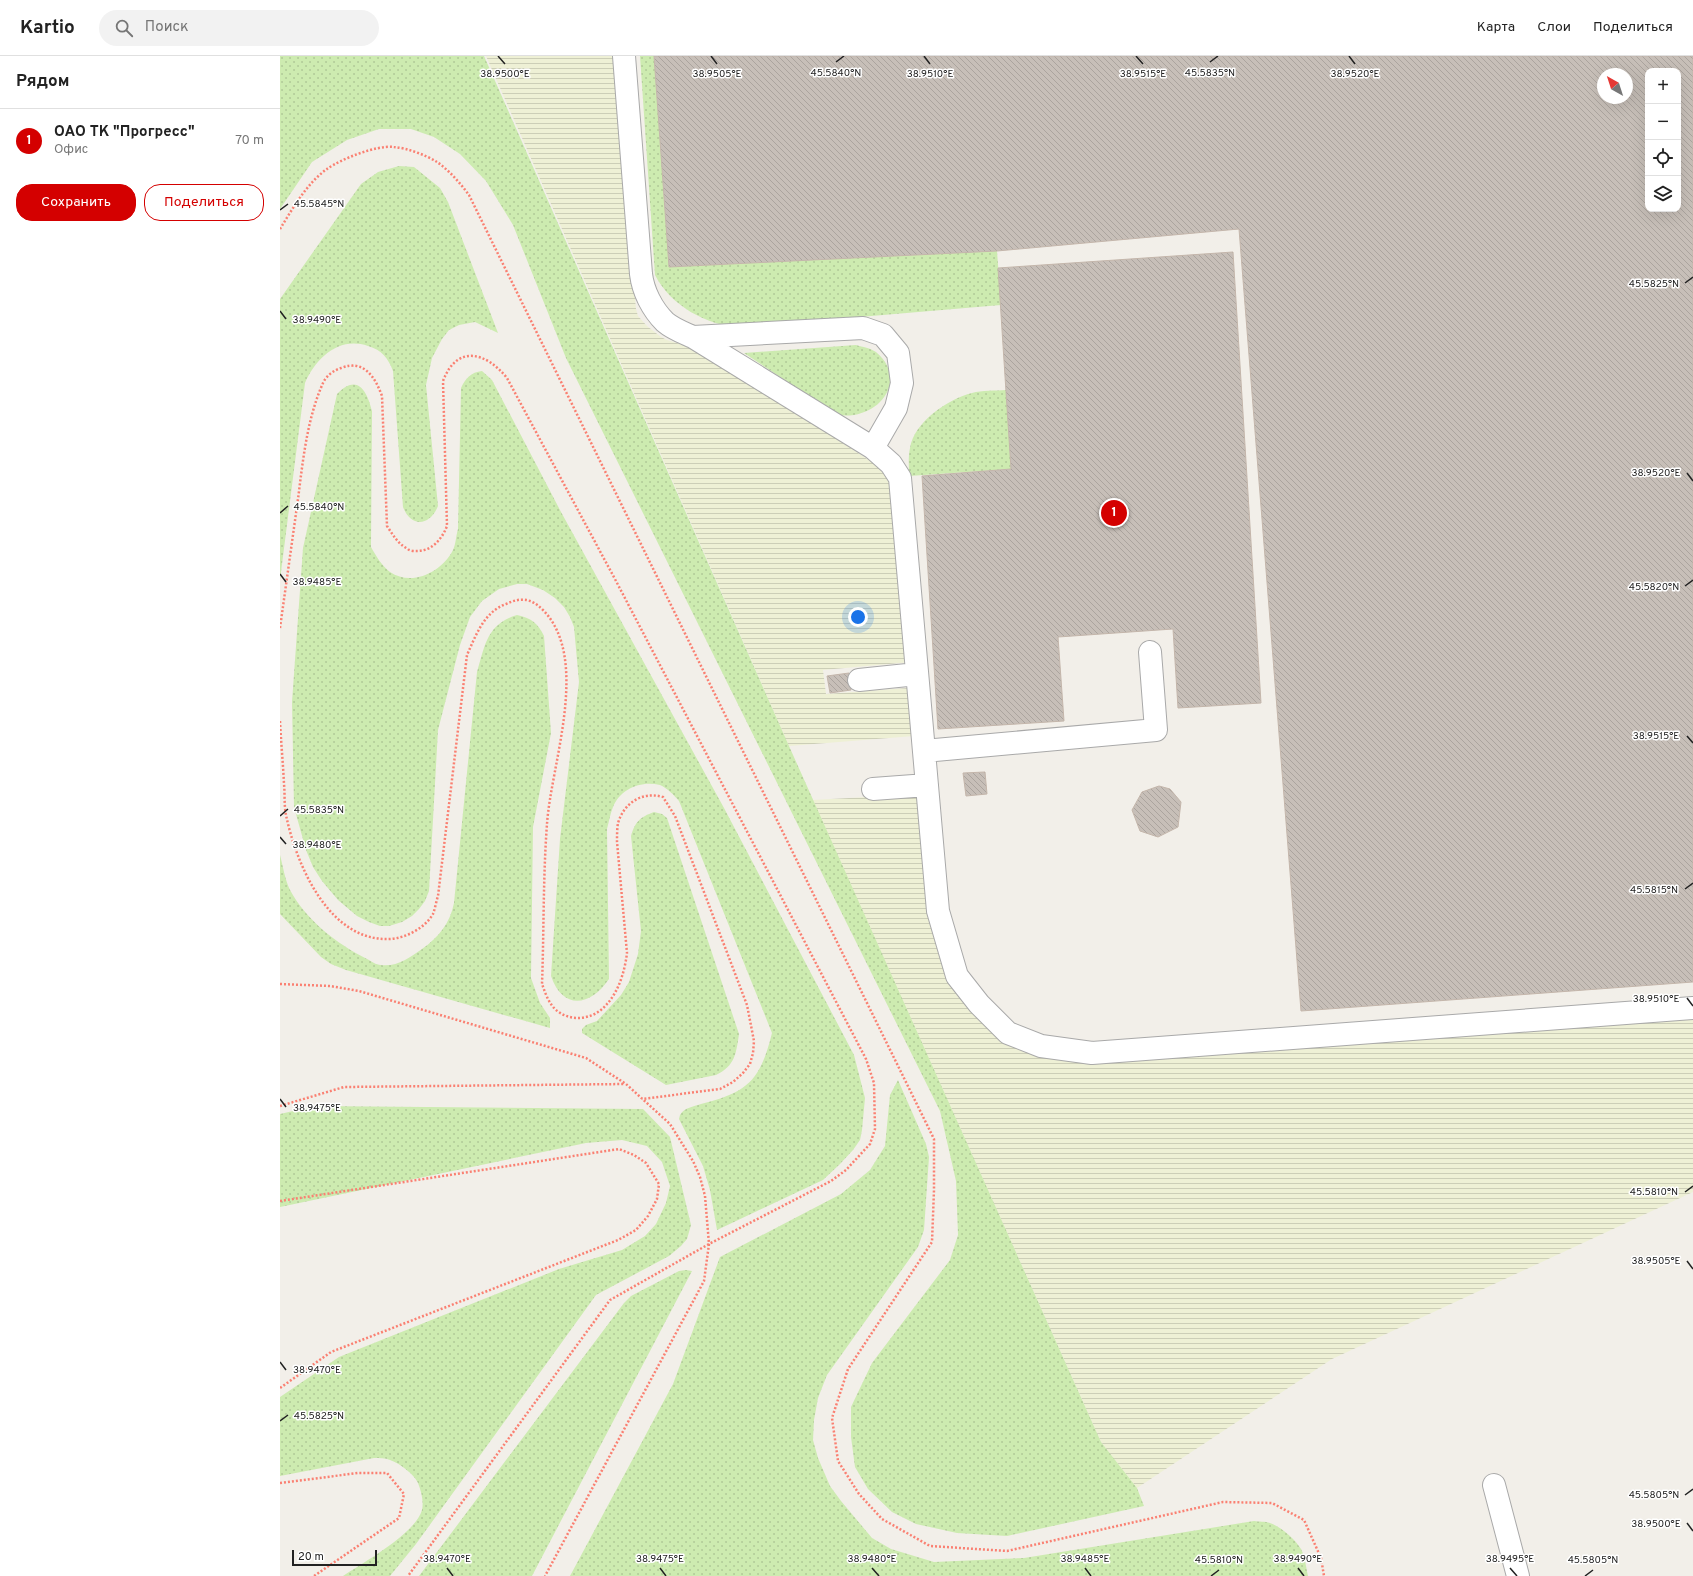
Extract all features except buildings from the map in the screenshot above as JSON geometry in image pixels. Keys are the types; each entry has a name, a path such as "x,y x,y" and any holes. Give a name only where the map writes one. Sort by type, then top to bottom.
{"lane":[{"path":"624,56 642,285 647,295 666,322 693,337 873,448 890,464 900,478 938,911 957,976 979,1004 1008,1032 1041,1046 1092,1053 1693,1008"},
{"path":"693,337 862,328 883,335 898,353 902,383 896,408 873,448"},
{"path":"924,751 1156,730 1150,652"},
{"path":"858,680 917,674"},
{"path":"873,789 927,785"},
{"path":"1494,1485 1518,1576"}],"path":[{"path":"280,229 310,185 327,169 368,150 393,147 414,152 436,162 454,176 469,195 934,1139 932,1242 848,1369 832,1418 838,1462 859,1494 882,1519 930,1546 1007,1551 1223,1502 1272,1503 1304,1520 1321,1558 1324,1576"},
{"path":"280,628 306,438 323,381 334,370 348,365 360,366 368,372 377,383 382,396 387,526 396,541 409,551 422,551 431,547 438,541 447,526 444,381 447,371 464,357 473,355 482,357 500,370 507,378 627,602 863,1052 874,1083 875,1129 870,1144 846,1170 831,1181 709,1244 619,1294 606,1305 408,1576"},
{"path":"280,721 286,813 293,846 312,886 333,915 351,928 372,938 396,939 405,936 424,924 432,914 438,896 467,655 473,640 482,624 492,611 502,605 521,598 531,601 551,618 561,637 566,669 565,714 547,822 542,984 550,1003 563,1014 581,1018 600,1012 608,1004 615,993 626,965 628,953 617,842 618,824 622,812 631,803 642,796 654,795 663,797 675,816 747,1005 754,1041 750,1064 733,1082 720,1089 642,1099"},
{"path":"280,984 330,986 359,991 586,1058 626,1084 670,1124 693,1161 700,1177 705,1196 709,1244 704,1281 545,1576"},
{"path":"280,1106 344,1088 626,1084"},
{"path":"280,1202 619,1149 634,1155 646,1163 659,1184 657,1199 648,1216 636,1230 618,1240 331,1352 280,1388"},
{"path":"280,1483 358,1473 387,1473 404,1494 399,1518 314,1576"}],"green space":[{"path":"280,56 484,56 789,746 1101,1442 1137,1488 1144,1506 1007,1536 957,1533 916,1524 892,1512 868,1489 855,1467 851,1437 851,1407 872,1363 950,1260 958,1235 956,1181 940,1111 566,358 513,225 486,181 460,154 434,137 411,129 379,129 347,140 312,162 280,209"},
{"path":"486,56 613,56 636,309 638,316 647,326 661,337 700,350 884,470 891,478 911,662 823,670 826,694 908,688 914,736 789,746"},
{"path":"640,56 654,56 669,267 997,251 1001,305 740,327 715,323 691,312 670,296 655,275"},
{"path":"399,166 414,167 440,188 448,202 498,333 475,322 459,325 449,330 442,339 432,358 426,385 438,506 435,513 426,521 420,522 411,519 406,514 403,507 393,371 387,358 381,352 368,346 347,344 330,351 315,365 305,383 280,580 280,299 361,184 378,172"},
{"path":"856,345 876,352 885,361 889,371 890,381 888,391 883,399 875,406 865,412 845,416 833,412 744,353"},
{"path":"482,371 492,380 561,512 724,808 854,1055 865,1098 860,1140 853,1150 823,1180 717,1230 710,1190 703,1166 679,1119 680,1115 684,1110 689,1108 730,1095 750,1082 762,1063 772,1033 679,801 660,785 646,784 632,787 621,795 616,801 610,815 607,829 609,979 594,995 578,1001 563,995 556,987 551,976 560,839 579,682 574,627 564,607 555,598 543,590 527,584 517,584 499,589 482,601 470,617 460,645 438,730 429,891 425,901 412,916 402,922 389,926 380,926 357,916 338,900 322,881 313,867 306,850 294,807 292,702 303,548 337,394 350,385 356,385 364,391 372,411 371,547 382,564 390,572 408,578 417,577 426,575 442,565 454,548 458,529 461,388 469,376"},
{"path":"1006,390 1011,469 909,476 909,455 913,438 918,429 934,413 953,400 972,393"},
{"path":"517,615 534,622 544,636 551,733 533,827 531,978 540,1003 550,1018 550,1028 346,970 331,964 321,957 280,914 280,855 285,877 290,890 313,921 345,946 375,964 392,965 403,961 434,940 443,929 450,917 454,903 477,672 485,644 493,630 507,619"},
{"path":"921,794 945,967 1038,1053 1693,1013 1693,1192 1332,1359 1137,1488 1101,1442 813,800"},
{"path":"654,812 662,814 667,818 739,1034 734,1059 727,1068 716,1075 666,1085 582,1033 582,1029 586,1025 597,1021 621,995 629,982 638,954 641,931 631,836 636,824 645,816"},
{"path":"898,1080 926,1144 929,1157 924,1230 918,1247 827,1375 818,1398 814,1420 813,1440 818,1458 830,1486 841,1501 872,1538 891,1549 934,1562 1024,1558 1254,1521 1266,1522 1283,1530 1298,1545 1304,1555 1308,1576 570,1576 673,1384 720,1257 841,1194 870,1170 885,1146 890,1095"},
{"path":"315,1106 643,1109 670,1137 691,1225 687,1239 669,1256 596,1295 416,1544 390,1576 343,1576 388,1547 410,1528 422,1510 422,1496 418,1483 406,1469 394,1461 384,1458 374,1458 280,1476 280,1397 339,1357 559,1269 622,1250 645,1236 656,1224 666,1203 670,1186 662,1162 647,1146 622,1140 586,1143 280,1207 280,1114"},
{"path":"679,1271 692,1271 532,1576 419,1576 624,1303 631,1296"}],"place":[{"name":"ОАО ТК \"Прогресс\"","path":"1114,513"}]}
